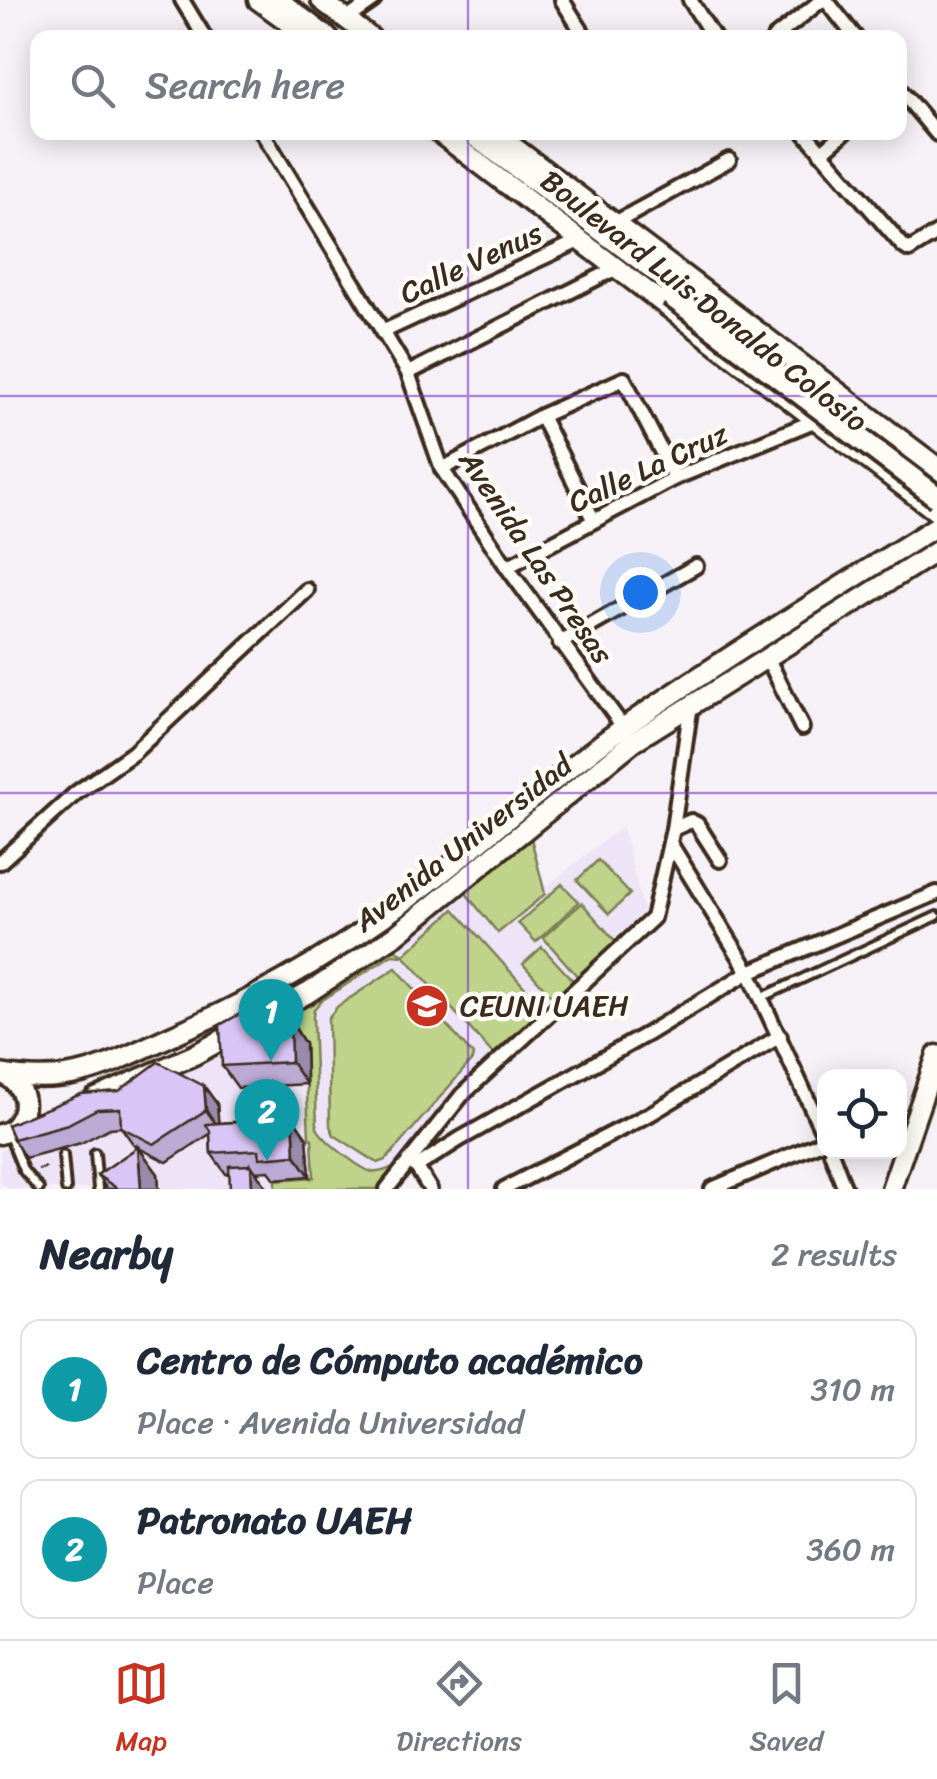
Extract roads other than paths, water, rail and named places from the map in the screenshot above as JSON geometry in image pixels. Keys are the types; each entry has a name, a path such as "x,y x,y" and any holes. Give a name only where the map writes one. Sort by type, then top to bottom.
{"main road":[{"path":"277,0 316,30"},
{"path":"293,0 345,28"},
{"path":"465,140 632,259"},
{"path":"480,140 930,496"},
{"path":"673,291 937,481"}],"street":[{"path":"182,0 200,30"},
{"path":"258,0 299,30"},
{"path":"321,0 345,28 374,0"},
{"path":"562,0 581,30"},
{"path":"690,0 709,30"},
{"path":"785,30 824,0 849,30"},
{"path":"907,98 936,131"},
{"name":"Avenida Las Presas","path":"267,140 408,373 442,469 560,643 629,735"},
{"name":"Boulevard Luis Donaldo Colosio","path":"449,140 581,240 632,259 937,468"},
{"name":"Boulevard Luis Donaldo Colosio","path":"504,140 614,224 632,259 814,421 930,496 937,512"},
{"path":"810,140 910,250 937,232"},
{"path":"821,154 836,140"},
{"path":"614,224 730,160"},
{"name":"Calle Venus","path":"382,332 581,240"},
{"path":"408,373 632,259"},
{"path":"442,469 541,416 624,379 675,478"},
{"path":"541,416 593,519"},
{"name":"Calle La Cruz","path":"507,567 675,478 814,421"},
{"name":"Avenida Universidad","path":"2,1074 39,1080 102,1067 200,1024 314,961 380,920 629,735 937,526"},
{"name":"Avenida Universidad","path":"84,1106 194,1055 308,993 396,935 629,735 691,704 933,560"},
{"path":"560,643 696,566"},
{"path":"0,862 76,793 132,753 306,590"},
{"path":"767,657 802,728"},
{"path":"388,1189 414,1162 462,1095 602,962 644,928 657,910 691,704"},
{"path":"672,836 690,821 697,824 720,860"},
{"path":"672,836 762,997 817,1122"},
{"path":"414,1162 614,1053 748,972 937,892"},
{"path":"504,1189 650,1114 780,1036"},
{"path":"892,1189 937,1055"},
{"path":"2,1074 14,1080 25,1100 20,1121 6,1132"},
{"path":"6,1132 43,1119"},
{"path":"712,1189 817,1141"},
{"path":"834,1159 845,1189"},
{"path":"414,1162 430,1189"}],"lane":[{"path":"762,997 937,916"},
{"path":"6,1132 23,1170 38,1189"},
{"path":"94,1153 98,1189"},
{"path":"63,1154 66,1189"}],"place":[{"name":"CEUNI UAEH","path":"427,1006"},
{"name":"Centro de Cómputo académico","path":"271,1061"},
{"name":"Patronato UAEH","path":"267,1161"}]}
